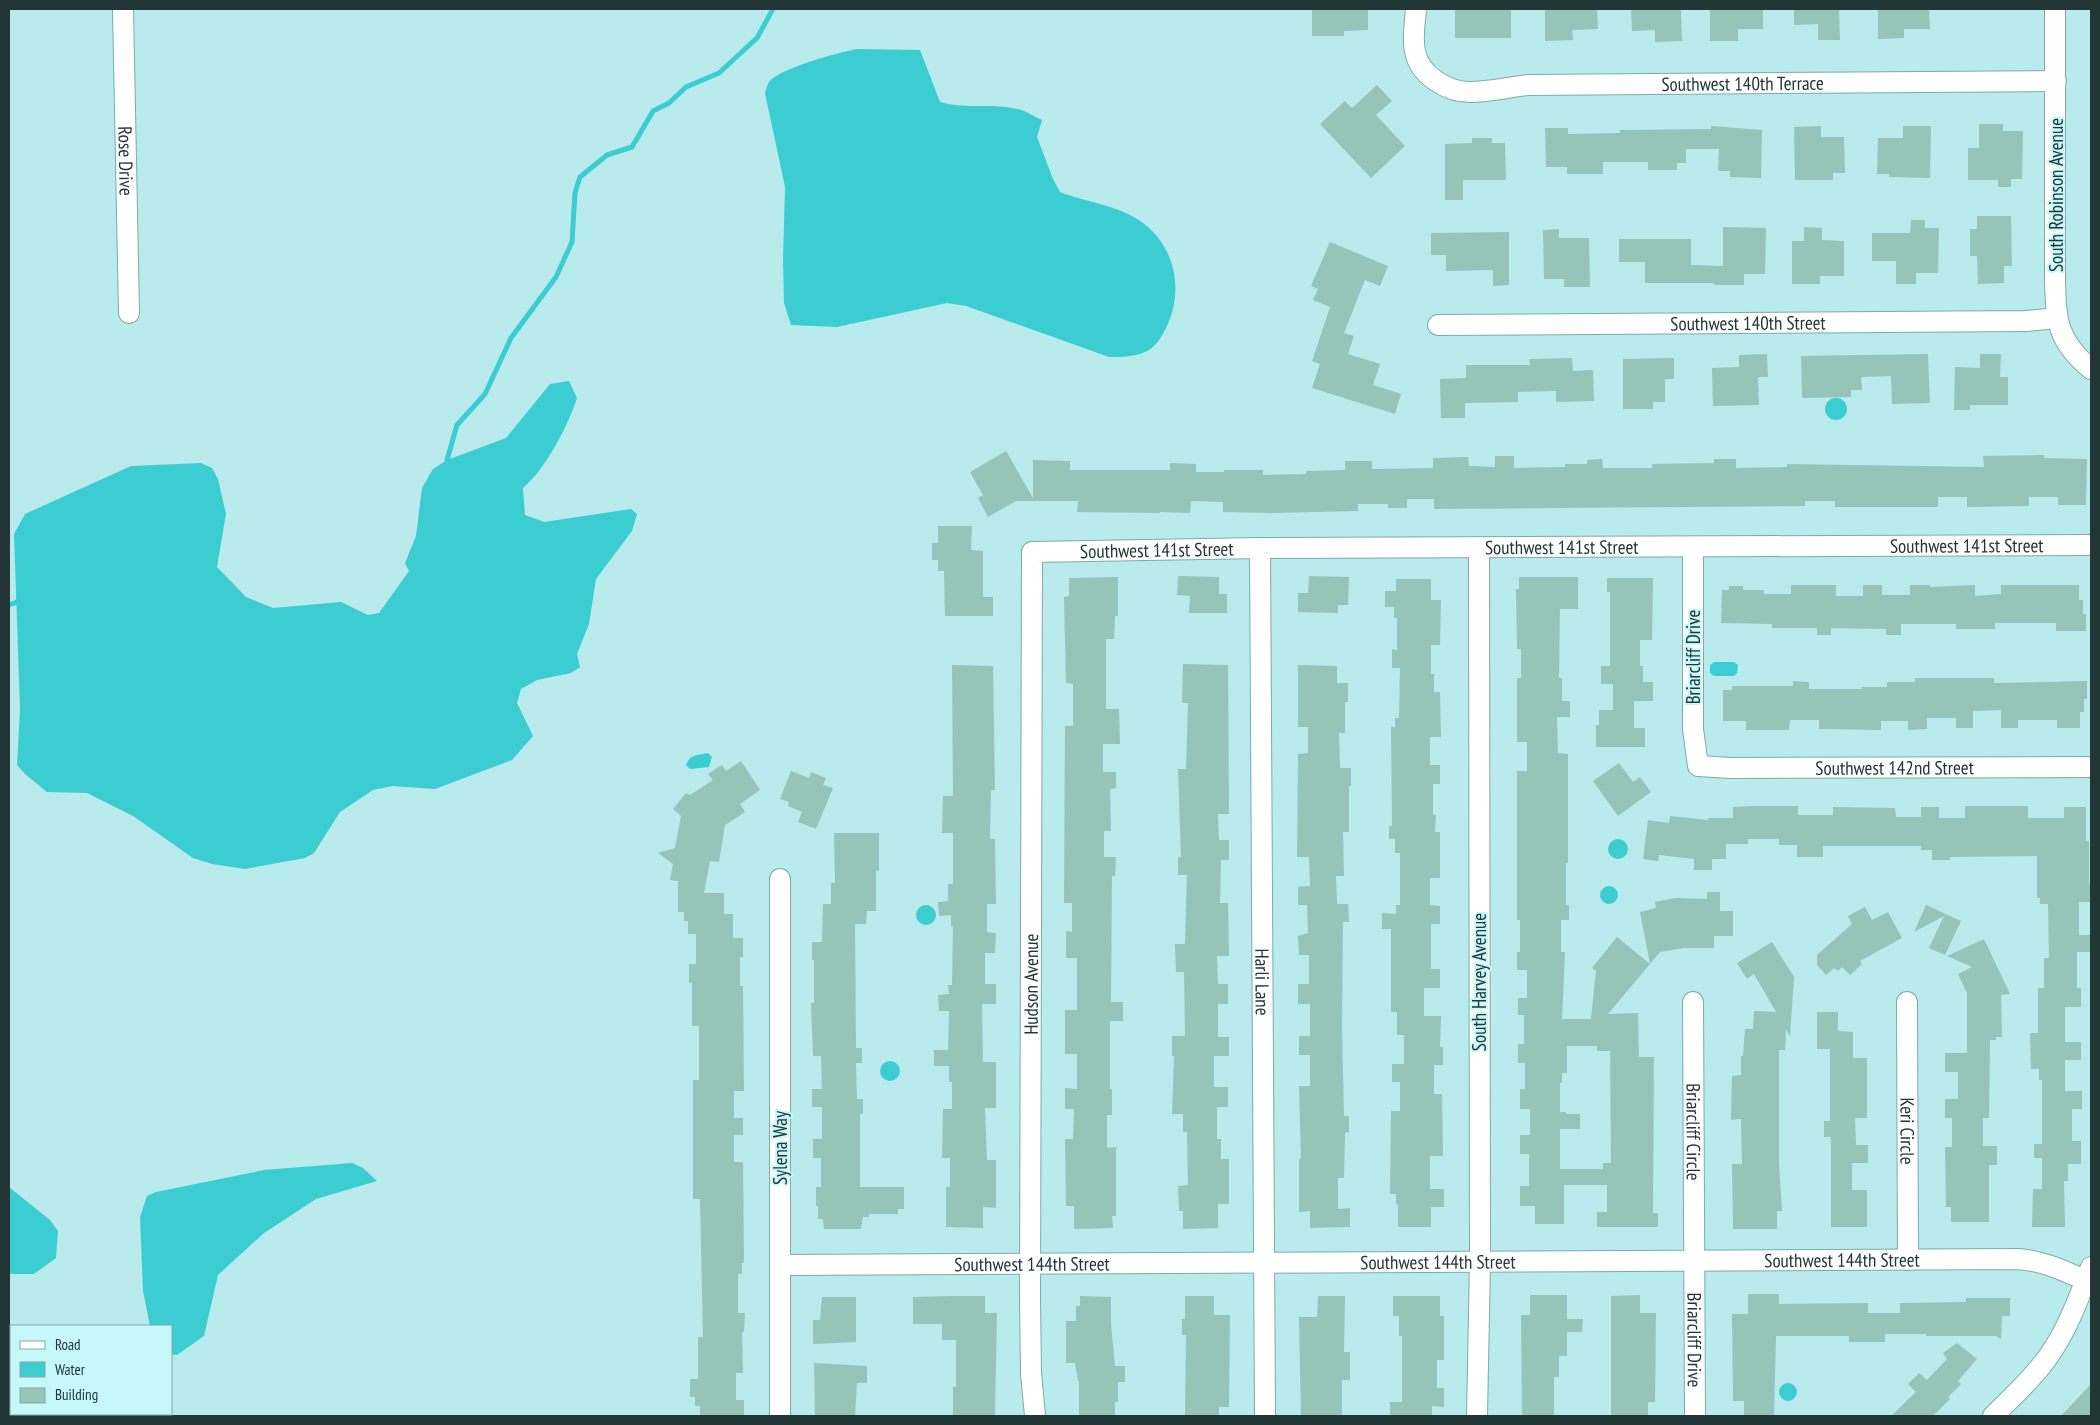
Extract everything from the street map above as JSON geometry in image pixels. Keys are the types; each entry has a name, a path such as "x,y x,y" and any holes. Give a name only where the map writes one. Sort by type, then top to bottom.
{"street":[{"name":"Rose Drive","path":"123,9 129,313"},
{"name":"Southwest 140th Terrace","path":"1416,9 1414,36 1415,52 1419,63 1432,78 1453,89 1470,92 1528,85 2056,81"},
{"name":"South Robinson Avenue","path":"2054,9 2056,81 2055,279 2057,318 2062,335 2082,361 2091,369"},
{"name":"Southwest 140th Street","path":"1438,325 2017,321 2057,318"},
{"name":"Southwest 141st Street","path":"1032,552 1260,548 2091,545"},
{"name":"Briarcliff Drive","path":"1694,547 1693,729 1698,766"},
{"name":"Harli Lane","path":"1260,548 1265,1416"},
{"name":"South Harvey Avenue","path":"1477,1416 1480,1262 1479,548"},
{"name":"Hudson Avenue","path":"1032,552 1030,1263 1031,1373 1035,1416"},
{"name":"Southwest 142nd Street","path":"1698,766 1731,768 2091,767"},
{"name":"Sylena Way","path":"780,879 780,1416"},
{"name":"Briarcliff Circle","path":"1693,1002 1694,1262"},
{"name":"Keri Circle","path":"1907,1002 1908,1260"},
{"name":"Southwest 144th Street","path":"780,1264 2036,1260 2090,1277"},
{"name":"Briarcliff Drive","path":"1694,1262 1695,1416"},
{"path":"1993,1416 2041,1366 2054,1348 2090,1277"}],"water":[{"path":"856,49 920,50 940,102 960,105 1001,106 1024,111 1042,120 1037,137 1060,192 1106,206 1139,220 1158,237 1171,261 1174,274 1174,302 1166,328 1161,338 1153,347 1138,354 1109,357 966,306 947,303 837,327 791,325 784,303 785,187 765,93 769,82 797,66"},
{"path":"569,381 577,398 555,447 539,470 523,488 525,515 544,522 631,509 637,514 632,531 596,579 589,624 577,654 580,667 571,673 537,680 521,689 517,703 533,736 512,760 435,789 392,786 373,790 340,812 314,853 305,858 245,869 212,864 193,858 133,816 87,793 47,792 17,765 20,709 14,534 25,514 131,466 201,463 212,468 218,479 226,514 217,567 246,597 273,608 341,602 368,615 379,613 409,571 405,563 416,536 422,488 433,469 447,460 506,438 550,384"},
{"path":"1836,398 1844,401 1847,409 1844,417 1836,420 1828,417 1825,409 1828,401"},
{"path":"1714,662 1734,662 1738,665 1737,673 1734,676 1714,676 1710,673 1710,665"},
{"path":"708,753 712,757 709,767 690,769 686,765 692,757"},
{"path":"1618,839 1625,842 1628,849 1625,856 1618,859 1611,856 1608,849 1611,842"},
{"path":"1605,886 1613,886 1618,891 1616,902 1605,904 1600,899 1600,891"},
{"path":"926,905 933,908 936,915 933,922 926,925 919,922 916,915 919,908"},
{"path":"890,1061 897,1064 900,1071 897,1078 890,1081 883,1078 880,1071 883,1064"},
{"path":"352,1163 363,1168 377,1181 316,1199 264,1233 218,1275 204,1336 177,1355 172,1354 172,1325 150,1325 143,1291 140,1217 147,1196 156,1192 264,1170"},
{"path":"9,1187 50,1220 58,1231 56,1258 34,1274 9,1274"},
{"path":"1784,1383 1792,1383 1797,1388 1795,1399 1784,1401 1779,1396 1779,1388"}],"building":[{"path":"1312,9 1368,9 1368,30 1344,31 1344,36 1312,36"},
{"path":"1455,9 1511,9 1511,38 1455,38"},
{"path":"1545,9 1597,9 1598,29 1572,30 1573,40 1545,41"},
{"path":"1631,9 1681,9 1682,41 1655,42 1655,30 1632,31"},
{"path":"1710,9 1763,9 1763,29 1738,29 1738,41 1710,41"},
{"path":"1794,9 1839,9 1840,40 1818,40 1818,24 1794,25"},
{"path":"1878,9 1929,9 1930,29 1904,29 1904,38 1878,39"},
{"path":"1377,85 1392,101 1376,115 1405,146 1371,178 1320,124 1345,101 1352,108"},
{"path":"1979,124 2003,124 2003,131 2023,131 2022,179 2011,179 2011,187 1998,187 1998,180 1968,180 1968,148 1979,148"},
{"path":"1711,126 1762,130 1761,178 1730,177 1730,171 1718,171 1719,149 1686,149 1686,163 1677,163 1677,170 1648,170 1648,162 1603,162 1603,174 1567,174 1567,167 1546,167 1545,128 1568,128 1568,134 1620,133 1620,130 1711,129"},
{"path":"1821,126 1821,137 1844,137 1845,173 1833,173 1833,180 1795,180 1794,127"},
{"path":"1903,126 1931,126 1930,178 1889,177 1889,174 1877,174 1878,138 1903,138"},
{"path":"1472,138 1492,138 1492,143 1505,143 1506,180 1463,180 1463,200 1445,200 1445,144 1472,143"},
{"path":"1977,216 2011,216 2012,266 2004,266 2004,283 1978,284 1977,256 1970,256 1970,229 1977,229"},
{"path":"1911,220 1925,220 1925,228 1939,228 1938,273 1916,273 1916,284 1896,284 1896,261 1872,261 1872,233 1910,233"},
{"path":"1723,227 1766,228 1765,274 1744,274 1744,285 1645,283 1645,262 1619,262 1619,239 1691,239 1691,265 1723,266"},
{"path":"1804,227 1822,228 1822,240 1844,241 1844,276 1820,276 1820,284 1792,284 1792,241 1804,241"},
{"path":"1559,229 1559,238 1589,238 1590,287 1564,287 1564,279 1544,279 1543,230"},
{"path":"1509,232 1509,285 1493,286 1493,270 1446,271 1446,255 1431,255 1431,233"},
{"path":"1330,242 1388,266 1380,286 1365,280 1344,333 1354,336 1348,354 1380,364 1373,385 1401,394 1395,414 1312,388 1320,364 1312,361 1330,307 1313,300 1318,289 1311,286"},
{"path":"1767,354 1768,377 1758,377 1759,405 1713,406 1712,368 1739,367 1739,355"},
{"path":"1928,354 1930,403 1892,404 1891,376 1861,377 1862,390 1851,390 1851,397 1802,398 1801,356"},
{"path":"1980,354 2001,354 2000,377 2008,377 2008,405 1970,405 1970,410 1954,410 1955,367 1980,368"},
{"path":"1572,358 1573,371 1593,370 1594,401 1556,402 1556,391 1518,392 1518,402 1465,403 1465,418 1441,418 1440,379 1466,378 1466,365 1530,365 1529,359"},
{"path":"1674,358 1674,379 1665,379 1665,402 1653,402 1653,409 1623,409 1623,359"},
{"path":"1006,451 1033,498 1033,460 1070,461 1070,470 1170,470 1170,463 1196,464 1196,472 1263,470 1263,475 1306,474 1306,471 1345,470 1345,461 1372,461 1372,469 1433,468 1433,458 1468,457 1469,466 1495,467 1495,456 1514,456 1514,468 1565,467 1565,464 1587,464 1587,460 1602,459 1603,468 1652,468 1652,464 1714,463 1714,459 1736,459 1736,468 1787,467 1787,464 1984,467 1983,456 2044,455 2044,458 2087,459 2086,505 2058,505 2058,497 2029,497 2029,506 1967,507 1967,497 1938,497 1938,507 1835,507 1835,501 1805,501 1805,506 1434,509 1434,499 1407,499 1407,508 1388,508 1388,504 1358,504 1358,511 1274,513 1223,512 1223,502 1191,501 1190,513 1160,513 1077,512 1078,501 1016,501 988,517 978,498 983,495 970,472"},
{"path":"938,526 972,526 971,550 983,551 983,597 993,597 993,616 945,616 944,571 938,571 938,560 932,560 932,543 938,543"},
{"path":"1178,576 1219,577 1219,594 1227,594 1227,613 1189,613 1190,596 1177,595"},
{"path":"1309,576 1349,577 1348,605 1338,605 1338,613 1298,612 1298,593 1308,593"},
{"path":"1118,577 1118,616 1115,616 1114,639 1106,639 1106,709 1119,709 1120,744 1103,744 1103,772 1116,772 1116,788 1110,789 1111,831 1104,831 1104,857 1116,857 1115,876 1112,876 1111,1002 1123,1002 1123,1021 1110,1021 1112,1115 1107,1115 1107,1148 1116,1147 1116,1216 1112,1216 1113,1228 1074,1229 1074,1206 1066,1206 1065,1139 1073,1139 1074,1109 1065,1109 1065,1088 1077,1089 1077,1054 1065,1054 1065,1010 1077,1010 1077,958 1066,958 1066,931 1072,932 1072,903 1064,903 1065,726 1073,726 1073,684 1066,683 1064,597 1069,596 1069,578"},
{"path":"1519,577 1578,577 1578,609 1560,609 1559,678 1562,678 1562,701 1570,701 1570,717 1557,717 1558,753 1568,754 1566,905 1569,905 1569,920 1561,920 1561,952 1565,952 1562,1019 1591,1019 1596,971 1592,968 1617,937 1650,964 1608,1014 1638,1013 1639,1057 1654,1057 1653,1213 1658,1213 1658,1227 1597,1227 1597,1212 1607,1212 1607,1185 1564,1185 1564,1224 1535,1224 1535,1206 1520,1206 1520,1186 1529,1186 1529,1154 1520,1154 1520,1135 1530,1135 1530,1109 1520,1109 1520,1089 1525,1089 1525,1063 1518,1063 1518,1044 1524,1044 1524,1015 1518,1015 1518,998 1527,998 1527,970 1517,970 1517,952 1520,952 1520,920 1517,920 1517,771 1527,771 1527,742 1517,742 1517,678 1521,678 1521,649 1517,649 1516,589 1519,589","holes":["1567,1046 1597,1046 1597,1051 1610,1051 1611,1163 1603,1163 1603,1169 1560,1169 1560,1129 1580,1129 1580,1114 1560,1112 1560,1083 1562,1083 1562,1073 1567,1073"]},
{"path":"1607,578 1653,578 1652,640 1640,640 1640,666 1643,666 1643,682 1653,682 1653,701 1634,701 1634,728 1645,728 1645,747 1596,747 1596,725 1599,725 1599,710 1613,710 1613,684 1601,684 1601,666 1610,666 1610,592 1607,592"},
{"path":"1396,579 1431,579 1431,600 1441,600 1440,645 1431,645 1431,674 1434,674 1434,692 1440,692 1441,737 1430,737 1430,765 1440,765 1440,784 1433,784 1433,815 1436,815 1435,832 1440,832 1440,878 1430,878 1430,905 1440,906 1440,924 1431,924 1431,969 1440,969 1440,988 1424,988 1424,1016 1441,1016 1440,1047 1443,1047 1443,1065 1434,1065 1434,1094 1442,1094 1443,1156 1430,1156 1430,1189 1444,1189 1444,1207 1431,1207 1431,1227 1398,1227 1396,1194 1390,1194 1391,1111 1400,1111 1400,1082 1392,1082 1392,1064 1404,1064 1404,1035 1397,1035 1397,1012 1391,1012 1391,929 1382,929 1382,913 1396,914 1396,905 1400,905 1400,853 1395,853 1395,839 1389,839 1389,826 1392,826 1391,727 1395,727 1395,718 1399,718 1400,668 1392,668 1392,649 1397,650 1397,618 1394,618 1394,607 1385,607 1385,591 1396,591"},
{"path":"1791,585 1836,585 1836,596 1863,596 1863,585 1882,585 1882,595 1910,595 1910,585 1930,585 1930,587 1975,585 1975,596 2001,594 2001,585 2079,585 2079,600 2083,600 2083,614 2086,614 2086,631 2056,631 2056,623 1995,623 1995,629 1956,629 1956,624 1901,624 1901,635 1886,635 1886,629 1831,628 1831,635 1817,635 1817,628 1772,628 1772,624 1721,623 1722,590 1729,590 1729,586 1743,586 1743,590 1764,590 1764,594 1791,594"},
{"path":"1183,664 1228,665 1229,814 1218,814 1219,840 1229,840 1229,860 1221,860 1220,903 1228,903 1229,956 1217,956 1218,984 1228,984 1228,1004 1218,1004 1218,1037 1229,1037 1229,1056 1214,1056 1214,1087 1228,1087 1228,1107 1217,1107 1217,1139 1221,1139 1221,1159 1229,1159 1229,1204 1218,1204 1218,1228 1183,1229 1183,1211 1179,1211 1178,1186 1188,1185 1187,1132 1183,1132 1183,1114 1172,1114 1174,1056 1172,1056 1172,1036 1185,1036 1184,972 1176,972 1175,944 1185,944 1187,875 1178,875 1178,857 1181,857 1178,769 1186,769 1188,703 1182,703"},
{"path":"952,665 993,666 995,790 991,790 990,839 995,839 996,904 987,904 987,932 996,933 995,953 985,953 985,984 996,984 996,1004 982,1004 983,1062 996,1062 996,1108 985,1108 987,1160 996,1160 996,1208 983,1207 983,1228 946,1227 946,1187 950,1187 950,1158 942,1158 943,1109 952,1109 952,1082 949,1082 949,1066 934,1066 934,1050 948,1050 949,1011 939,1011 938,995 949,994 948,985 952,985 953,926 951,927 951,915 939,916 938,902 948,901 948,884 953,884 953,833 942,833 943,796 953,796"},
{"path":"1298,665 1337,666 1337,683 1348,683 1348,702 1345,702 1345,733 1339,733 1340,768 1351,768 1349,832 1343,832 1344,876 1336,876 1337,904 1348,904 1349,922 1343,922 1342,1029 1344,1116 1349,1116 1349,1132 1345,1133 1344,1178 1338,1178 1338,1209 1350,1208 1350,1227 1310,1228 1310,1211 1299,1212 1299,1159 1301,1159 1299,1086 1310,1086 1310,1055 1299,1055 1299,1036 1310,1036 1310,1004 1298,1004 1298,984 1309,984 1309,955 1299,955 1298,936 1308,933 1307,905 1298,905 1298,887 1310,886 1309,857 1297,857 1298,754 1308,753 1308,727 1298,727"},
{"path":"1915,678 1994,678 1994,683 2087,681 2087,699 2084,699 2084,712 2080,712 2080,728 2057,728 2057,720 2018,720 2018,728 2001,728 2001,710 1973,711 1973,728 1956,728 1956,718 1927,718 1927,729 1908,730 1908,721 1881,721 1881,730 1819,729 1819,720 1790,720 1789,730 1746,730 1746,721 1723,721 1723,690 1732,690 1732,686 1793,686 1793,681 1809,682 1809,689 1862,689 1862,687 1887,687 1887,682 1915,682"},
{"path":"741,761 760,790 740,804 745,812 725,825 719,862 710,861 704,893 724,893 724,914 733,914 733,938 743,938 743,957 740,957 740,986 743,986 744,1091 734,1091 734,1118 743,1118 743,1135 734,1135 734,1162 743,1162 744,1263 742,1263 742,1274 738,1274 738,1313 745,1313 744,1332 742,1332 743,1373 736,1373 736,1400 744,1400 744,1416 700,1416 700,1406 695,1406 695,1397 690,1397 690,1379 698,1379 698,1337 703,1337 700,1199 693,1199 693,1080 699,1080 699,1026 692,1026 692,983 689,983 689,964 696,964 696,934 688,934 688,921 684,921 684,912 678,912 678,881 670,880 673,864 658,853 675,848 681,816 673,809 686,793 690,795 713,780 708,774 722,765 726,771"},
{"path":"1619,763 1633,782 1640,777 1651,792 1618,816 1593,781"},
{"path":"791,771 809,778 811,772 826,778 823,785 833,788 816,829 798,822 802,812 788,806 789,802 780,799"},
{"path":"1798,806 1798,815 1833,815 1833,807 1895,808 1896,817 1921,817 1921,807 1939,807 1939,818 1965,818 1965,806 2028,806 2028,818 2064,818 2064,807 2086,807 2086,841 2089,841 2091,902 2079,902 2079,935 2091,935 2091,952 2077,952 2077,988 2081,988 2081,1007 2065,1007 2065,1042 2081,1042 2081,1060 2065,1060 2065,1091 2082,1091 2082,1109 2072,1109 2072,1141 2081,1141 2081,1164 2068,1164 2068,1181 2064,1181 2065,1227 2032,1227 2033,1189 2042,1189 2042,1158 2034,1158 2034,1144 2042,1144 2042,1080 2039,1080 2039,1069 2031,1069 2030,1033 2038,1033 2038,988 2044,988 2044,958 2049,958 2048,904 2040,904 2040,898 2037,898 2037,856 1950,857 1950,860 1932,860 1932,850 1921,850 1921,846 1823,846 1823,857 1797,857 1797,845 1779,845 1779,839 1748,839 1748,844 1726,844 1726,859 1712,859 1712,870 1694,870 1694,859 1659,855 1658,861 1643,859 1648,820 1669,823 1670,816 1708,820 1708,818 1733,818 1733,807"},
{"path":"834,833 879,833 879,871 876,871 876,911 867,911 866,924 855,924 856,1048 862,1048 862,1063 856,1063 857,1099 863,1099 863,1114 860,1114 860,1187 904,1187 904,1209 898,1209 898,1214 869,1214 869,1217 863,1217 861,1229 824,1229 823,1219 818,1219 818,1206 816,1206 816,1187 821,1187 821,1158 813,1158 813,1139 822,1139 822,1107 812,1107 812,1089 822,1089 821,1056 813,1056 811,1003 814,1003 814,960 812,960 812,942 822,942 823,904 831,904 831,883 835,883"},
{"path":"1707,892 1720,892 1720,911 1733,911 1733,936 1714,936 1714,948 1684,948 1660,952 1650,964 1640,912 1656,908 1655,902 1676,898 1707,899"},
{"path":"1926,905 1961,921 1945,955 1929,948 1944,916 1914,932"},
{"path":"1865,907 1872,920 1888,912 1902,938 1860,961 1862,964 1850,975 1842,967 1838,971 1834,968 1826,975 1817,965 1817,955 1852,924 1848,916"},
{"path":"1984,939 2010,994 2001,995 2002,1037 1990,1040 1989,1118 1983,1118 1983,1146 1997,1146 1997,1165 1989,1165 1989,1222 1951,1222 1951,1207 1946,1207 1945,1147 1952,1147 1952,1118 1945,1118 1945,1099 1958,1099 1958,1072 1945,1072 1945,1053 1967,1053 1967,993 1958,974 1972,967 1947,956"},
{"path":"1772,942 1794,977 1790,1037 1786,1029 1785,1050 1779,1050 1779,1164 1782,1211 1777,1211 1777,1229 1733,1229 1732,1164 1742,1164 1741,1119 1731,1120 1732,1076 1741,1075 1741,1056 1743,1056 1745,1029 1753,1029 1754,1011 1776,1012 1754,974 1747,979 1737,963"},
{"path":"1817,1012 1838,1012 1838,1031 1853,1032 1853,1058 1867,1058 1867,1118 1855,1118 1856,1145 1868,1145 1868,1163 1852,1163 1852,1190 1867,1190 1867,1227 1831,1227 1831,1139 1830,1137 1824,1137 1824,1121 1830,1121 1830,1049 1817,1049"},
{"path":"1748,1294 1779,1294 1779,1304 1868,1303 1868,1313 1900,1313 1900,1303 1966,1302 1966,1298 2010,1298 2010,1316 2002,1316 2001,1339 1996,1336 1885,1334 1885,1342 1849,1342 1849,1336 1776,1336 1774,1416 1744,1416 1744,1401 1733,1401 1732,1314 1748,1314"},
{"path":"1530,1295 1567,1295 1567,1319 1583,1319 1582,1332 1567,1332 1567,1356 1559,1356 1559,1377 1554,1377 1554,1416 1522,1416 1521,1315 1530,1315"},
{"path":"1640,1295 1640,1313 1656,1313 1655,1402 1648,1402 1648,1416 1611,1416 1611,1296"},
{"path":"985,1296 985,1313 997,1313 995,1416 953,1416 953,1387 956,1387 956,1340 942,1340 942,1324 913,1324 913,1297"},
{"path":"1080,1296 1111,1297 1111,1324 1115,1366 1125,1366 1125,1382 1118,1382 1118,1402 1115,1402 1115,1416 1079,1416 1079,1381 1075,1363 1066,1363 1066,1321 1076,1321 1076,1306 1080,1306"},
{"path":"1185,1296 1214,1296 1214,1315 1230,1315 1229,1407 1219,1407 1219,1416 1185,1416 1186,1335 1182,1335 1182,1319 1185,1319"},
{"path":"1318,1296 1345,1296 1344,1352 1350,1352 1350,1380 1342,1380 1342,1416 1301,1416 1299,1317 1317,1317"},
{"path":"1393,1296 1440,1296 1440,1316 1444,1316 1444,1360 1437,1360 1437,1388 1444,1388 1444,1407 1432,1406 1432,1416 1390,1416 1390,1402 1402,1402 1402,1336 1399,1336 1399,1316 1393,1316"},
{"path":"822,1297 856,1297 856,1342 813,1344 813,1320 820,1320"},
{"path":"1957,1343 1977,1359 1958,1381 1961,1384 1948,1397 1950,1399 1933,1416 1891,1416 1916,1392 1908,1384 1919,1373 1927,1380 1947,1359 1943,1353"},
{"path":"814,1363 867,1366 867,1383 857,1383 855,1416 815,1416"},
{"path":"2091,1384 2091,1416 2061,1416"}],"waterway":[{"path":"449,465 447,460 457,425 485,394 511,338 556,277 572,242 575,193 580,177 607,155 632,147 653,111 669,103 686,87 719,73 757,38 773,9"},
{"path":"9,605 17,602 20,597"}]}
